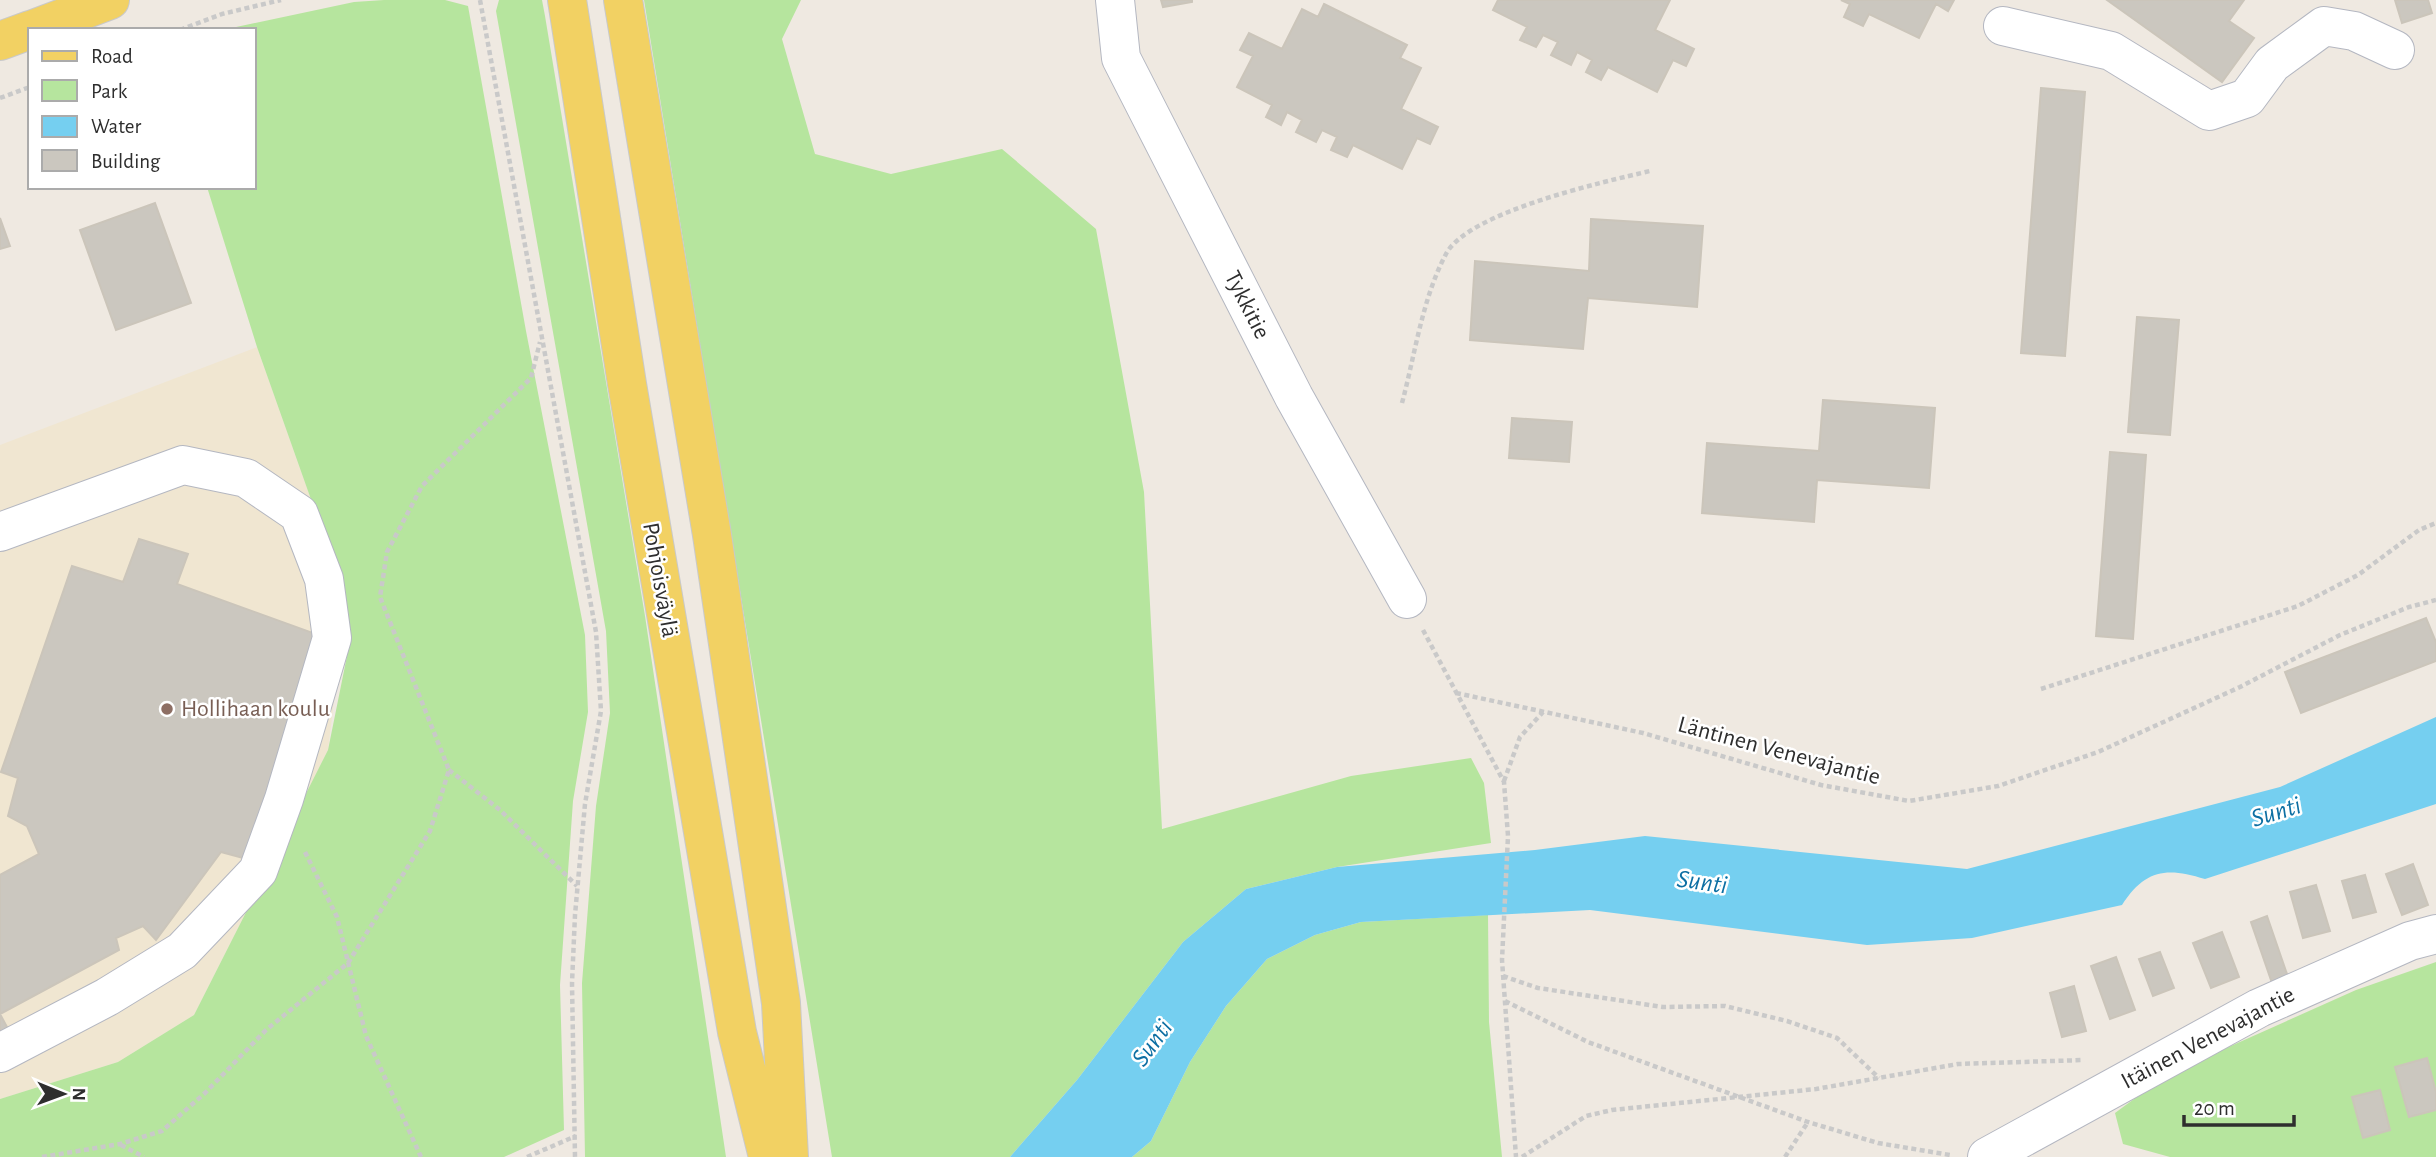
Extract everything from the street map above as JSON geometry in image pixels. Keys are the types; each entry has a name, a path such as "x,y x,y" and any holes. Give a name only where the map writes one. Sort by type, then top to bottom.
{"main road":[{"path":"35,28 110,0"},
{"name":"Pohjoisväylä","path":"567,0 627,384 737,1032 768,1157"},
{"path":"623,0 712,535 781,1003 789,1157"},
{"path":"0,41 28,31"}],"street":[{"name":"Tykkitie","path":"1115,0 1121,58 1294,397 1407,599"},
{"path":"2003,26 2111,51 2209,111 2247,98 2272,64 2324,26 2354,31 2395,50"},
{"path":"0,532 183,465 246,478 299,514 324,579 332,638 284,799 258,871 181,951 107,997 0,1053"},
{"name":"Itäinen Venevajantie","path":"1970,1156 2259,1008 2410,941 2436,934"}],"path":[{"path":"185,28 222,14 281,0"},
{"path":"480,0 596,632 601,711 585,804 572,983 575,1157"},
{"path":"0,98 28,88"},
{"path":"1402,403 1421,328 1447,253 1469,230 1554,197 1650,171"},
{"path":"541,338 531,378 422,486 387,552 380,597 449,771 500,810 578,886"},
{"path":"2041,689 2298,606 2358,575 2419,530 2436,523"},
{"path":"1407,599 1504,782"},
{"name":"Läntinen Venevajantie","path":"1455,692 1643,733 1821,785 1909,801 1998,786 2098,752 2240,687 2340,635 2409,607 2436,600"},
{"path":"1543,712 1520,737 1504,782 1508,835 1503,976 1519,1157 1586,1116 1612,1110 1742,1097 1958,1064 2039,1059 2093,1060"},
{"path":"42,1157 120,1144 162,1131 205,1093 266,1030 348,963 430,831 449,771"},
{"path":"284,799 307,857 337,917 366,1036 421,1157"},
{"path":"1503,976 1538,988 1563,992 1663,1007 1725,1006 1787,1021 1837,1038 1879,1078"},
{"path":"1505,1001 1588,1042 1808,1122 1878,1143 1970,1156"},
{"path":"1785,1157 1808,1122"},
{"path":"527,1157 576,1136"},
{"path":"120,1144 144,1157"}],"shaded area":[{"name":"Hollihaan koulu","path":"257,347 342,587 338,668 328,750 194,1015 118,1062 0,1099 0,445"}],"green space":[{"path":"445,0 468,6 526,331 585,635 588,712 573,801 560,985 564,1130 504,1157 0,1157 0,1099 118,1062 194,1015 328,750 347,656 342,587 257,347 208,189 256,189 256,28 231,28 354,2"},
{"path":"499,0 542,0 645,616 726,1157 585,1157 582,983 596,806 610,713 606,631 496,11"},
{"path":"644,0 801,0 782,39 815,154 891,174 1002,149 1096,229 1144,492 1162,829 1351,776 1471,758 1484,783 1491,843 1337,867 1246,889 1183,942 1077,1080 1010,1157 832,1157"},
{"path":"1488,915 1489,1022 1502,1157 1132,1157 1151,1141 1190,1062 1226,1006 1267,959 1315,935 1361,922"},
{"path":"2436,962 2436,1157 2170,1157 2123,1144 2115,1113 2168,1074 2356,990"}],"water":[{"name":"Sunti","path":"2436,717 2436,804 2205,879 2179,873 2158,874 2139,884 2122,905 1972,938 1867,945 1590,910 1361,922 1315,935 1267,959 1226,1006 1190,1062 1151,1141 1132,1157 1010,1157 1077,1080 1183,942 1246,889 1337,867 1535,850 1645,836 1967,869 2280,787"}],"building":[{"path":"1161,0 1192,0 1192,2 1163,7"},
{"path":"1498,0 1670,0 1655,30 1694,49 1686,66 1673,60 1657,92 1608,67 1601,80 1586,72 1592,60 1577,52 1571,65 1551,55 1558,42 1543,35 1536,47 1520,40 1527,27 1493,10"},
{"path":"1841,0 1954,0 1948,11 1936,4 1919,38 1869,14 1863,26 1844,17 1850,4"},
{"path":"2107,0 2244,0 2229,21 2254,38 2222,82"},
{"path":"2395,0 2428,0 2432,13 2402,23"},
{"path":"1324,4 1407,45 1400,58 1421,68 1401,109 1438,127 1430,144 1417,138 1402,169 1353,145 1347,157 1331,150 1337,137 1322,130 1316,142 1296,132 1302,120 1287,112 1281,125 1266,117 1272,105 1237,87 1253,56 1240,50 1249,33 1282,49 1302,9 1318,17"},
{"path":"2041,88 2085,92 2065,356 2021,353"},
{"path":"155,203 191,303 116,330 80,230"},
{"path":"0,218 10,246 0,249"},
{"path":"1591,219 1703,226 1697,307 1588,298 1583,349 1470,340 1475,261 1589,271"},
{"path":"2137,317 2179,320 2170,435 2128,432"},
{"path":"1823,400 1935,408 1929,488 1817,480 1814,522 1702,513 1707,443 1819,451"},
{"path":"1512,418 1572,422 1569,462 1509,458"},
{"path":"2110,452 2146,455 2133,639 2096,636"},
{"path":"139,539 188,554 177,584 324,637 247,859 221,852 156,940 143,926 116,938 119,950 0,1014 0,875 39,854 27,826 8,816 18,778 1,772 72,566 123,582"},
{"path":"2426,618 2436,642 2436,661 2301,713 2285,672"},
{"path":"2413,864 2428,905 2402,915 2386,874"},
{"path":"2365,875 2376,912 2353,918 2342,881"},
{"path":"2316,885 2330,931 2303,938 2290,892"},
{"path":"2267,916 2288,977 2272,983 2251,922"},
{"path":"2222,932 2239,977 2211,988 2193,943"},
{"path":"2160,952 2174,988 2153,996 2139,959"},
{"path":"2116,957 2135,1010 2110,1019 2091,966"},
{"path":"2074,986 2086,1031 2062,1037 2050,993"},
{"path":"0,1014 8,1029 0,1034"},
{"path":"2427,1058 2436,1092 2436,1110 2409,1117 2395,1067"},
{"path":"2380,1090 2390,1130 2363,1138 2352,1097"}],"place":[{"name":"Hollihaan koulu","path":"167,709"}]}
